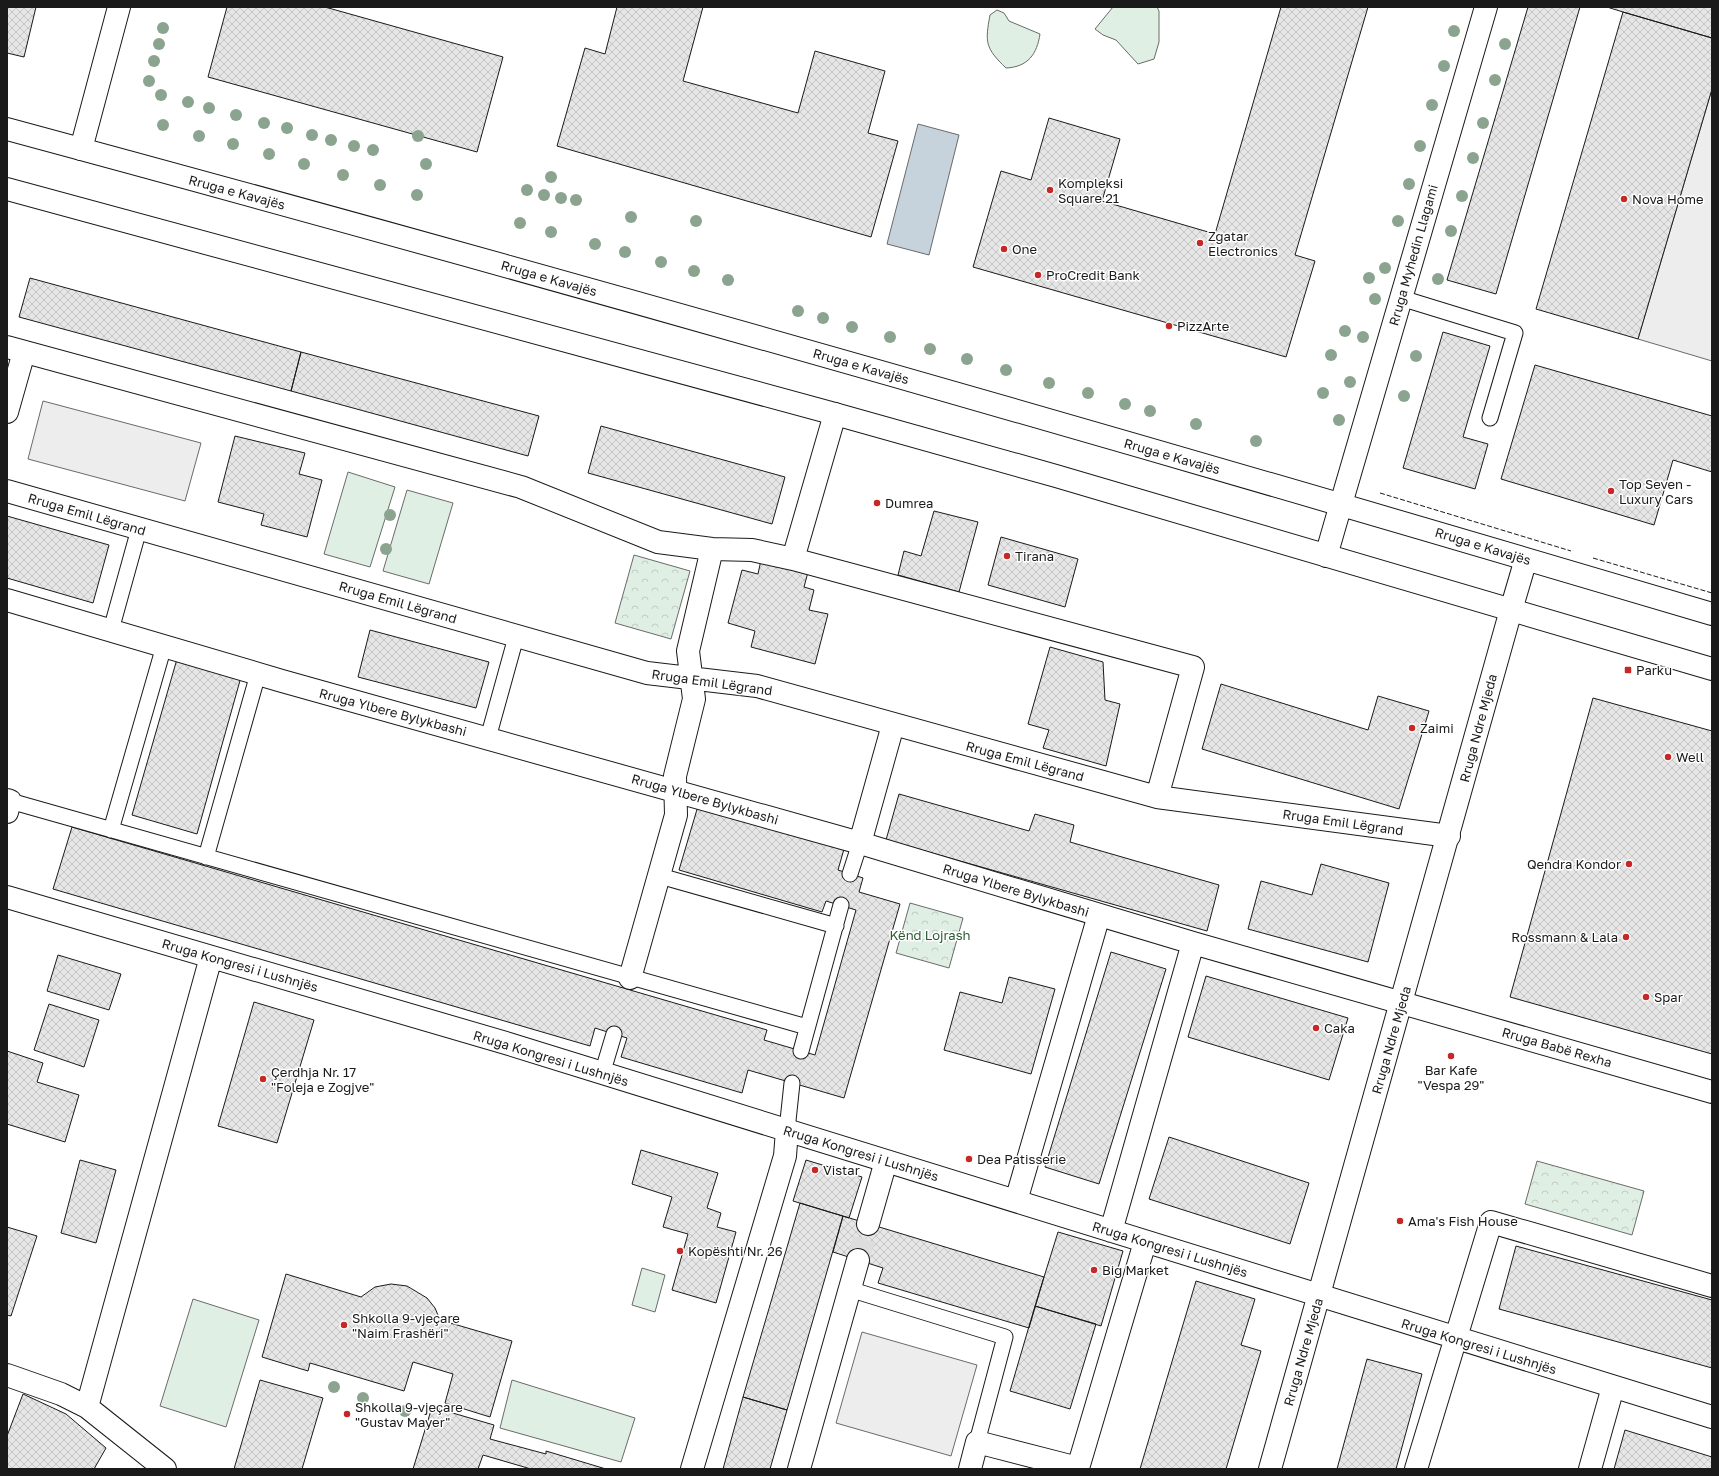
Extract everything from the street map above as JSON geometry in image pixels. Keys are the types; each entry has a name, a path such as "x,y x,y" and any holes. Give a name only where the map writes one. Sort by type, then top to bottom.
{"street":[{"path":"81,149 119,7"},
{"name":"Rruga Myhedin Llagami","path":"1326,556 1486,7"},
{"name":"Rruga e Kavajës","path":"7,129 753,335 1341,504 1712,614"},
{"path":"7,189 835,414 1712,669"},
{"path":"7,412 15,349 521,487 658,542 712,549 752,550 793,559 1193,667 1157,797"},
{"path":"793,559 835,414"},
{"name":"Rruga Emil Lëgrand","path":"7,491 647,673 757,686 893,725 1157,797 1449,836"},
{"path":"629,984 676,815 674,790 675,776 694,700 688,651 712,549"},
{"name":"Rruga Ndre Mjeda","path":"1270,1469 1526,559"},
{"name":"Rruga Ylbere Bylykbashi","path":"8,603 111,630 258,674 860,842 1193,943 1402,1002"},
{"path":"860,842 893,725"},
{"name":"Rruga Kongresi i Lushnjës","path":"7,897 508,1044 1320,1295 1613,1388 1712,1417"},
{"path":"1016,1201 1099,915"},
{"path":"1111,1231 1193,943"},
{"path":"87,1407 211,957"},
{"name":"Rruga Babë Rexha","path":"1402,1002 1712,1092"},
{"path":"692,1469 785,1156 787,1130"},
{"path":"868,1224 886,1161"},
{"path":"1416,1469 1491,1222 1712,1286"},
{"path":"970,1469 976,1442 1078,1469 1145,1242"},
{"path":"800,1469 858,1260"},
{"path":"7,1375 61,1394 87,1407 165,1469"},
{"path":"1590,1469 1613,1388"}],"lane":[{"path":"1401,298 1515,333 1490,418"},
{"path":"111,630 139,529"},
{"path":"488,738 516,636"},
{"path":"111,830 164,646"},
{"path":"206,857 258,674"},
{"path":"8,805 111,830 206,857 629,984 807,1027"},
{"path":"850,874 860,842"},
{"path":"660,876 836,926"},
{"path":"801,1051 841,905"},
{"path":"602,1074 614,1034"},
{"path":"787,1130 792,1083"},
{"path":"850,1289 1005,1337 976,1442"}],"green space":[{"path":"1113,7 1157,7 1159,11 1159,42 1154,59 1138,64 1116,40 1103,35 1095,29"},
{"path":"997,10 1004,13 1009,21 1040,34 1037,48 1034,53 1026,62 1020,65 1006,68 990,50 987,38 988,24 990,15"},
{"path":"348,472 395,487 370,567 324,554"},
{"path":"407,490 453,503 429,584 383,571"},
{"path":"634,555 690,571 671,639 615,623"},
{"name":"Kënd Lojrash","path":"910,903 963,918 949,968 896,953"},
{"path":"1537,1161 1644,1191 1632,1235 1525,1204"},
{"path":"642,1268 665,1275 655,1312 632,1305"},
{"path":"193,1299 259,1320 226,1427 160,1406"},
{"path":"512,1380 635,1418 621,1462 500,1428"}],"shaded area":[{"path":"1712,89 1712,361 1638,339"},
{"path":"918,124 959,135 929,255 887,244"},
{"path":"43,401 201,443 185,501 28,459"},
{"path":"862,1332 977,1365 951,1456 836,1423"}],"building":[{"path":"7,7 36,7 24,57 7,53"},
{"path":"227,7 325,7 503,57 477,152 208,77"},
{"path":"617,7 703,7 683,81 798,113 815,51 885,71 868,133 898,141 871,237 557,146 585,48 605,54"},
{"name":"Kompleksi Square 21","path":"1281,7 1368,7 1295,255 1315,261 1286,357 973,267 1001,171 1031,180 1049,118 1120,139 1102,201 1215,234"},
{"path":"1528,7 1580,7 1496,294 1447,280"},
{"path":"1607,7 1712,7 1712,38 1623,12"},
{"name":"Nova Home","path":"1623,12 1712,38 1712,89 1638,339 1536,309"},
{"path":"30,278 301,352 291,391 19,317"},
{"path":"1443,332 1490,346 1463,437 1488,444 1475,489 1403,468"},
{"path":"301,352 539,416 528,456 291,391"},
{"path":"1535,365 1712,416 1712,472 1673,460 1654,525 1501,479"},
{"path":"601,426 785,477 772,524 588,473"},
{"path":"235,436 305,453 299,474 322,480 307,537 261,525 264,514 218,502"},
{"path":"934,511 978,522 959,592 898,575 904,551 921,556"},
{"path":"7,516 109,545 93,603 7,578"},
{"path":"1001,537 1078,559 1065,607 988,585"},
{"path":"761,560 808,572 804,587 814,590 809,610 828,614 815,664 751,647 755,631 728,623 742,570 758,574"},
{"path":"370,630 489,662 476,708 358,677"},
{"path":"1050,647 1103,662 1105,700 1120,704 1106,766 1043,748 1049,730 1028,724"},
{"path":"177,659 241,677 197,834 132,815"},
{"path":"1221,684 1368,730 1378,696 1429,711 1399,809 1202,749"},
{"name":"Qendra Kondor","path":"1593,698 1712,731 1712,1054 1510,997"},
{"path":"899,794 1029,831 1035,814 1074,825 1070,842 1219,885 1207,931 886,840"},
{"path":"698,806 844,849 838,870 863,878 859,892 900,904 844,1098 748,1070 742,1093 621,1057 627,1038 595,1028 590,1046 53,889 72,827 767,1030 764,1040 815,1055 856,910 826,901 822,912 679,870"},
{"path":"1321,864 1389,883 1368,962 1248,929 1261,881 1312,895"},
{"path":"1111,952 1166,969 1099,1184 1045,1167"},
{"path":"58,955 121,974 109,1010 47,991"},
{"path":"1206,976 1348,1018 1329,1080 1188,1037"},
{"path":"1009,977 1055,989 1031,1074 944,1050 960,992 1002,1003"},
{"path":"254,1002 314,1020 277,1143 218,1126"},
{"path":"49,1004 99,1020 84,1067 34,1050"},
{"path":"7,1051 43,1063 37,1082 79,1095 65,1142 7,1124"},
{"path":"1169,1137 1309,1183 1290,1244 1149,1199"},
{"path":"641,1150 718,1173 707,1208 721,1213 717,1227 736,1232 716,1303 672,1290 688,1234 663,1227 672,1197 632,1184"},
{"path":"80,1160 116,1170 96,1243 61,1233"},
{"path":"806,1160 862,1177 849,1218 793,1201"},
{"path":"800,1203 843,1216 787,1410 743,1397"},
{"path":"843,1216 1044,1277 1029,1328 878,1283 883,1268 833,1252"},
{"path":"7,1227 37,1236 11,1316 7,1315"},
{"path":"1058,1232 1123,1251 1101,1326 1035,1306"},
{"path":"1516,1246 1712,1300 1712,1368 1499,1309"},
{"path":"286,1274 361,1297 375,1287 391,1284 407,1286 427,1298 435,1308 440,1320 512,1341 490,1417 445,1403 453,1374 413,1362 404,1391 310,1363 308,1371 262,1357"},
{"path":"1196,1281 1255,1299 1241,1345 1261,1351 1226,1469 1140,1469"},
{"path":"1035,1306 1096,1324 1070,1409 1010,1391"},
{"path":"1367,1359 1422,1374 1396,1469 1337,1469"},
{"path":"260,1380 323,1398 302,1469 234,1469"},
{"path":"23,1394 66,1414 106,1448 94,1469 7,1469 7,1436"},
{"path":"743,1397 787,1410 770,1469 723,1469"},
{"path":"432,1407 494,1425 490,1439 546,1454 546,1451 606,1469 531,1469 483,1455 478,1469 413,1469"},
{"path":"1625,1430 1712,1457 1712,1469 1614,1469"}],"tunnel":[{"path":"858,1260 868,1224"}],"fence":[{"path":"1380,493 1571,551"},
{"path":"1593,558 1712,593"}],"place":[{"name":"Kompleksi Square 21","path":"1050,190"},
{"name":"Nova Home","path":"1624,199"},
{"name":"Zgatar Electronics","path":"1200,243"},
{"name":"One","path":"1004,249"},
{"name":"ProCredit Bank","path":"1038,275"},
{"name":"PizzArte","path":"1169,326"},
{"name":"Top Seven - Luxury Cars","path":"1611,491"},
{"name":"Dumrea","path":"877,503"},
{"name":"Tirana","path":"1007,556"},
{"name":"Parku","path":"1628,670"},
{"name":"Zaimi","path":"1412,728"},
{"name":"Well","path":"1668,757"},
{"name":"Qendra Kondor","path":"1629,864"},
{"name":"Rossmann & Lala","path":"1626,937"},
{"name":"Spar","path":"1646,997"},
{"name":"Caka","path":"1316,1028"},
{"name":"Bar Kafe \"Vespa 29\"","path":"1451,1056"},
{"name":"Çerdhja Nr. 17 \"Foleja e Zogjve\"","path":"263,1079"},
{"name":"Dea Patisserie","path":"969,1159"},
{"name":"Vistar","path":"815,1170"},
{"name":"Ama's Fish House","path":"1400,1221"},
{"name":"Kopështi Nr. 26","path":"680,1251"},
{"name":"Big Market","path":"1094,1270"},
{"name":"Shkolla 9-vjeçare \"Naim Frashëri\"","path":"344,1325"},
{"name":"Shkolla 9-vjeçare \"Gustav Mayer\"","path":"347,1414"}]}
